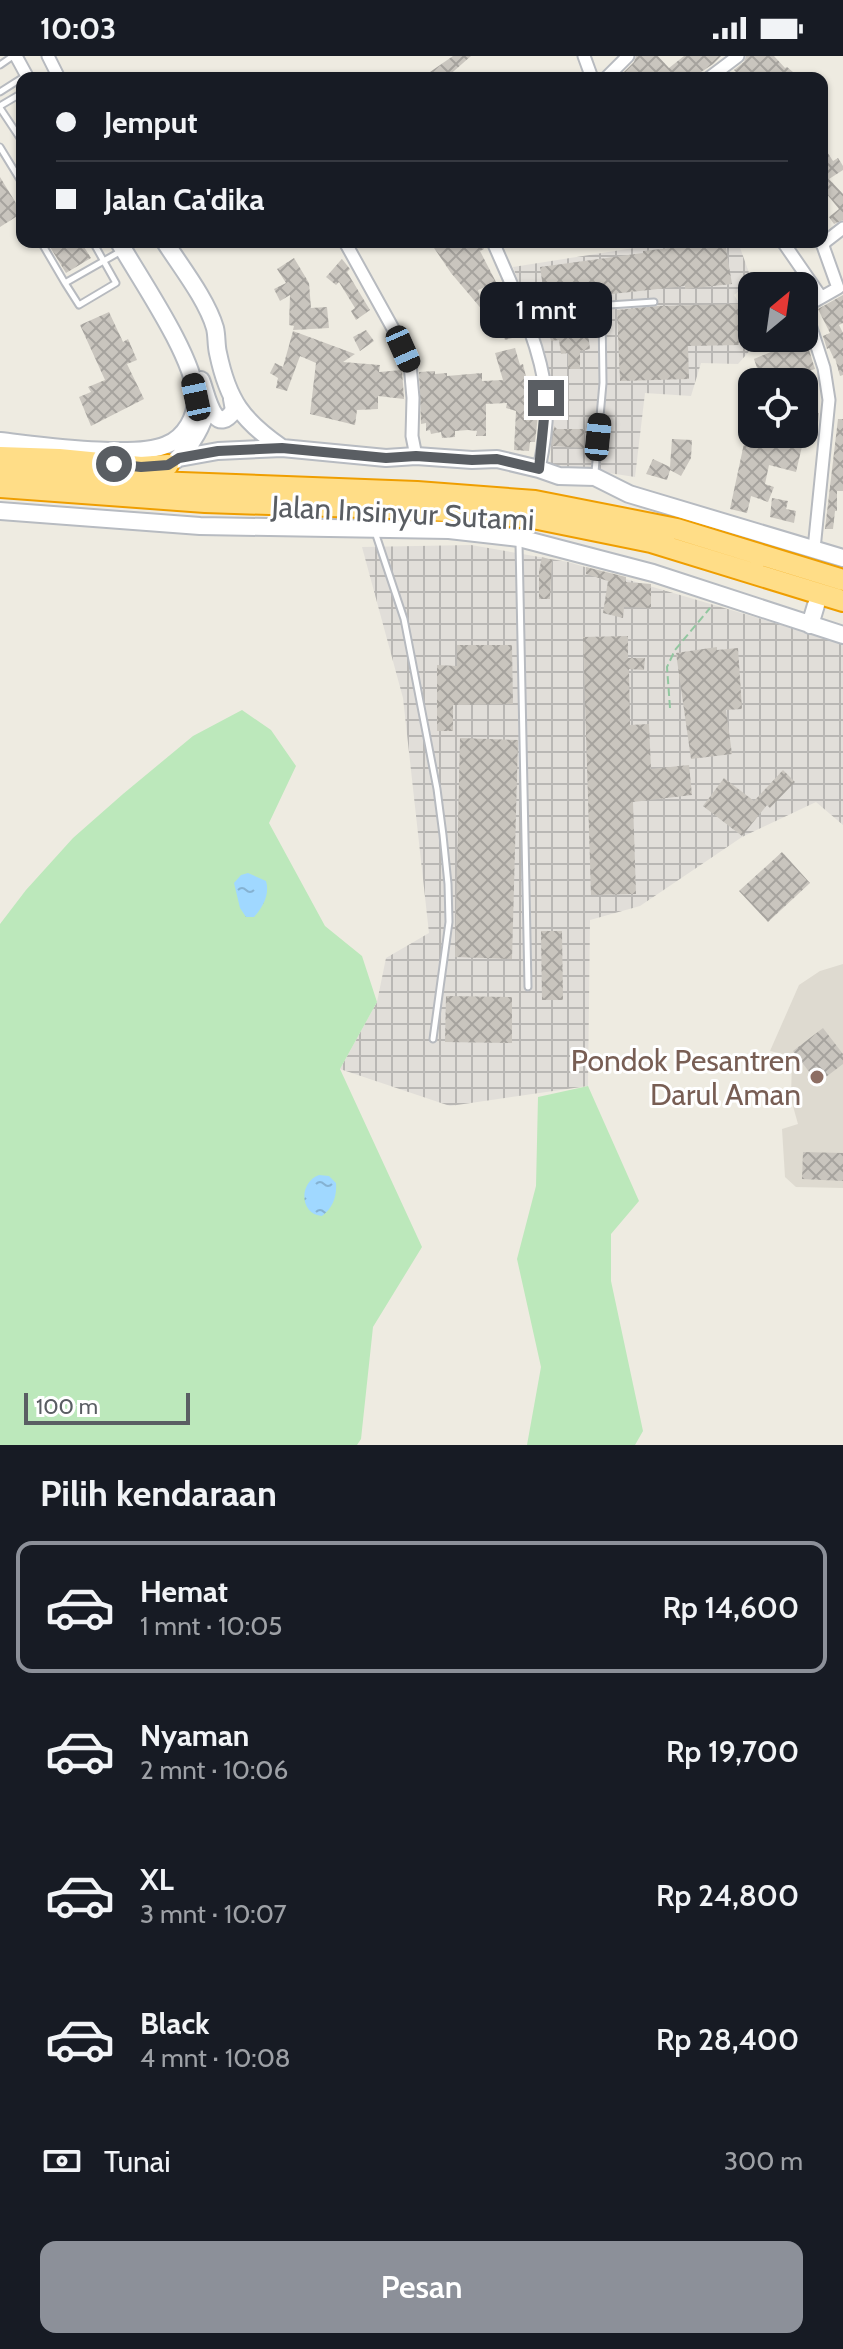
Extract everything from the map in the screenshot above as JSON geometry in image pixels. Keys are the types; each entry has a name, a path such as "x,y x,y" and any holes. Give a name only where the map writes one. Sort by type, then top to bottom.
{"highway":[{"path":"0,457 141,467 173,462"},
{"name":"Jalan Insinyur Sutami","path":"0,470 128,481 417,492 535,501 836,565"},
{"name":"Jalan Insinyur Sutami","path":"0,487 205,502 421,509 533,518 651,542 843,601"}],"street":[{"path":"612,72 628,56"},
{"path":"717,72 738,56"},
{"path":"0,441 136,451 165,446 180,437 192,421 196,397 191,375 176,339 122,248"},
{"path":"169,248 215,328 218,353 234,410 230,416 223,418 212,413 190,354 176,339"},
{"path":"348,248 410,364 412,436 416,456"},
{"path":"496,248 542,371 546,398 539,469"},
{"path":"787,248 821,297"},
{"path":"814,549 829,400 824,368 805,309 838,286 825,248"},
{"path":"232,399 244,418 282,448"},
{"path":"173,462 197,435 208,404"},
{"path":"173,462 218,451 282,448 386,458 497,459 559,476 595,477 629,494 814,549 836,565"},
{"path":"0,511 200,526 449,530 519,538 653,573 843,635"},
{"path":"810,625 816,605"}],"lane":[{"path":"0,65 14,56"},
{"path":"0,107 16,132"},
{"path":"0,147 16,173"},
{"path":"45,248 79,305 116,283 96,248"},
{"path":"65,283 104,261 119,248"},
{"path":"595,477 603,383 602,313 609,305 654,302"},
{"path":"373,528 404,619 443,835 449,922 433,1039"},
{"path":"519,538 528,987"}],"path":[{"path":"670,708 666,672 673,653 721,594"}],"shaded area":[{"path":"634,248 740,248 749,272 738,272 738,292 734,295 738,301 738,352 749,352 738,364 701,363 691,396 645,393 635,477 550,464 553,413 544,350 513,267"},
{"path":"471,545 568,562 843,643 843,825 816,802 742,837 640,906 590,920 588,1086 450,1106 340,1069 377,1002 386,958 429,933 403,698 362,547"},
{"name":"Pondok Pesantren Darul Aman","path":"843,964 843,1188 796,1187 785,1177 782,1129 798,1124 791,1099 792,1056 770,1051 799,985 820,971"}],"green space":[{"path":"242,710 271,730 296,766 269,823 325,926 362,956 377,1002 340,1069 422,1247 373,1327 361,1439 357,1445 0,1445 0,924 73,838 193,736"},
{"path":"588,1086 639,1201 611,1234 611,1281 643,1431 635,1445 527,1445 541,1367 517,1259 536,1186 538,1097"}],"water":[{"path":"248,873 266,881 267,886 265,900 254,917 246,917 240,908 234,883 241,875"},
{"path":"319,1175 329,1176 336,1183 334,1201 322,1216 309,1210 304,1197 308,1184"}],"building":[{"path":"453,56 471,56 453,72 430,72"},
{"path":"636,56 658,56 669,68 684,56 721,56 701,72 624,72"},
{"path":"746,56 774,56 793,72 734,70"},
{"path":"828,153 833,161 838,158 843,166 843,170 829,179 843,194 843,220 834,224 829,217 839,209 828,195"},
{"path":"0,177 16,203 16,217 0,227"},
{"path":"51,248 85,248 91,258 66,273"},
{"path":"434,248 483,248 480,251 496,282 478,290 484,312"},
{"path":"726,248 732,284 685,289 685,286 588,299 589,310 585,310 590,349 580,351 580,369 568,369 568,353 561,354 559,340 551,341 540,267 643,251"},
{"path":"294,258 309,283 311,308 327,307 329,328 293,330 294,326 289,325 290,295 280,301 274,289 286,283 277,269"},
{"path":"342,259 370,310 356,320 351,311 355,308 339,282 336,285 326,277"},
{"path":"843,295 843,323 839,325 843,333 843,375 840,376 835,358 827,349 823,336 830,333 818,309"},
{"path":"738,304 738,345 688,346 689,379 620,381 617,310"},
{"path":"507,307 519,336 505,340 494,312"},
{"path":"109,312 123,342 128,339 137,360 127,364 144,399 91,426 79,397 91,392 88,387 105,380 80,325"},
{"path":"366,330 374,341 360,351 353,337"},
{"path":"293,331 355,354 343,362 380,365 379,372 402,370 404,399 378,396 378,409 357,410 355,425 310,414 316,363 300,356 287,391 276,388 278,378 270,373 275,363 283,367"},
{"path":"515,348 527,381 530,381 531,394 525,415 538,415 535,442 530,442 529,451 514,450 516,411 506,408 507,403 486,404 486,436 476,436 477,431 468,430 455,431 455,437 442,438 441,432 431,434 430,430 426,431 426,423 421,424 419,372 435,371 435,374 447,373 447,376 482,373 482,381 503,380 495,353"},
{"path":"771,352 810,352 815,368 757,368 754,359"},
{"path":"838,419 843,419 843,491 837,491 833,529 825,529"},
{"path":"554,426 557,429 584,429 584,448 552,446"},
{"path":"672,439 692,440 691,458 681,476 670,470 667,480 646,474 653,459 670,467"},
{"path":"743,448 802,448 796,472 769,465 765,484 774,487 768,502 751,496 747,513 730,509"},
{"path":"772,498 788,501 786,509 796,511 794,523 770,517"},
{"path":"542,557 552,560 550,599 539,599"},
{"path":"586,567 626,577 626,582 651,584 651,608 624,607 623,618 603,613 608,581 586,574"},
{"path":"628,636 628,658 645,658 644,670 629,669 630,725 649,724 651,769 689,765 692,795 633,802 636,894 591,895 583,637"},
{"path":"457,645 512,645 513,704 453,705 453,731 437,731 437,665 457,666"},
{"path":"717,647 717,650 738,648 742,709 726,710 732,754 691,759 676,653"},
{"path":"460,738 518,740 512,959 455,957"},
{"path":"783,770 795,782 770,808 767,805 742,836 703,806 724,778 754,801"},
{"path":"782,852 810,883 768,922 739,891"},
{"path":"541,931 562,931 563,1000 542,1000"},
{"path":"446,996 512,997 512,1043 445,1042"},
{"path":"823,1028 843,1054 843,1064 818,1083 793,1051"},
{"path":"803,1152 843,1153 843,1181 802,1179"}],"place":[{"name":"Pondok Pesantren Darul Aman","path":"817,1077"}],"route":[{"path":"114,464 141,467 168,465 179,458 218,451 282,448 386,458 497,459 539,469 546,398"}]}
